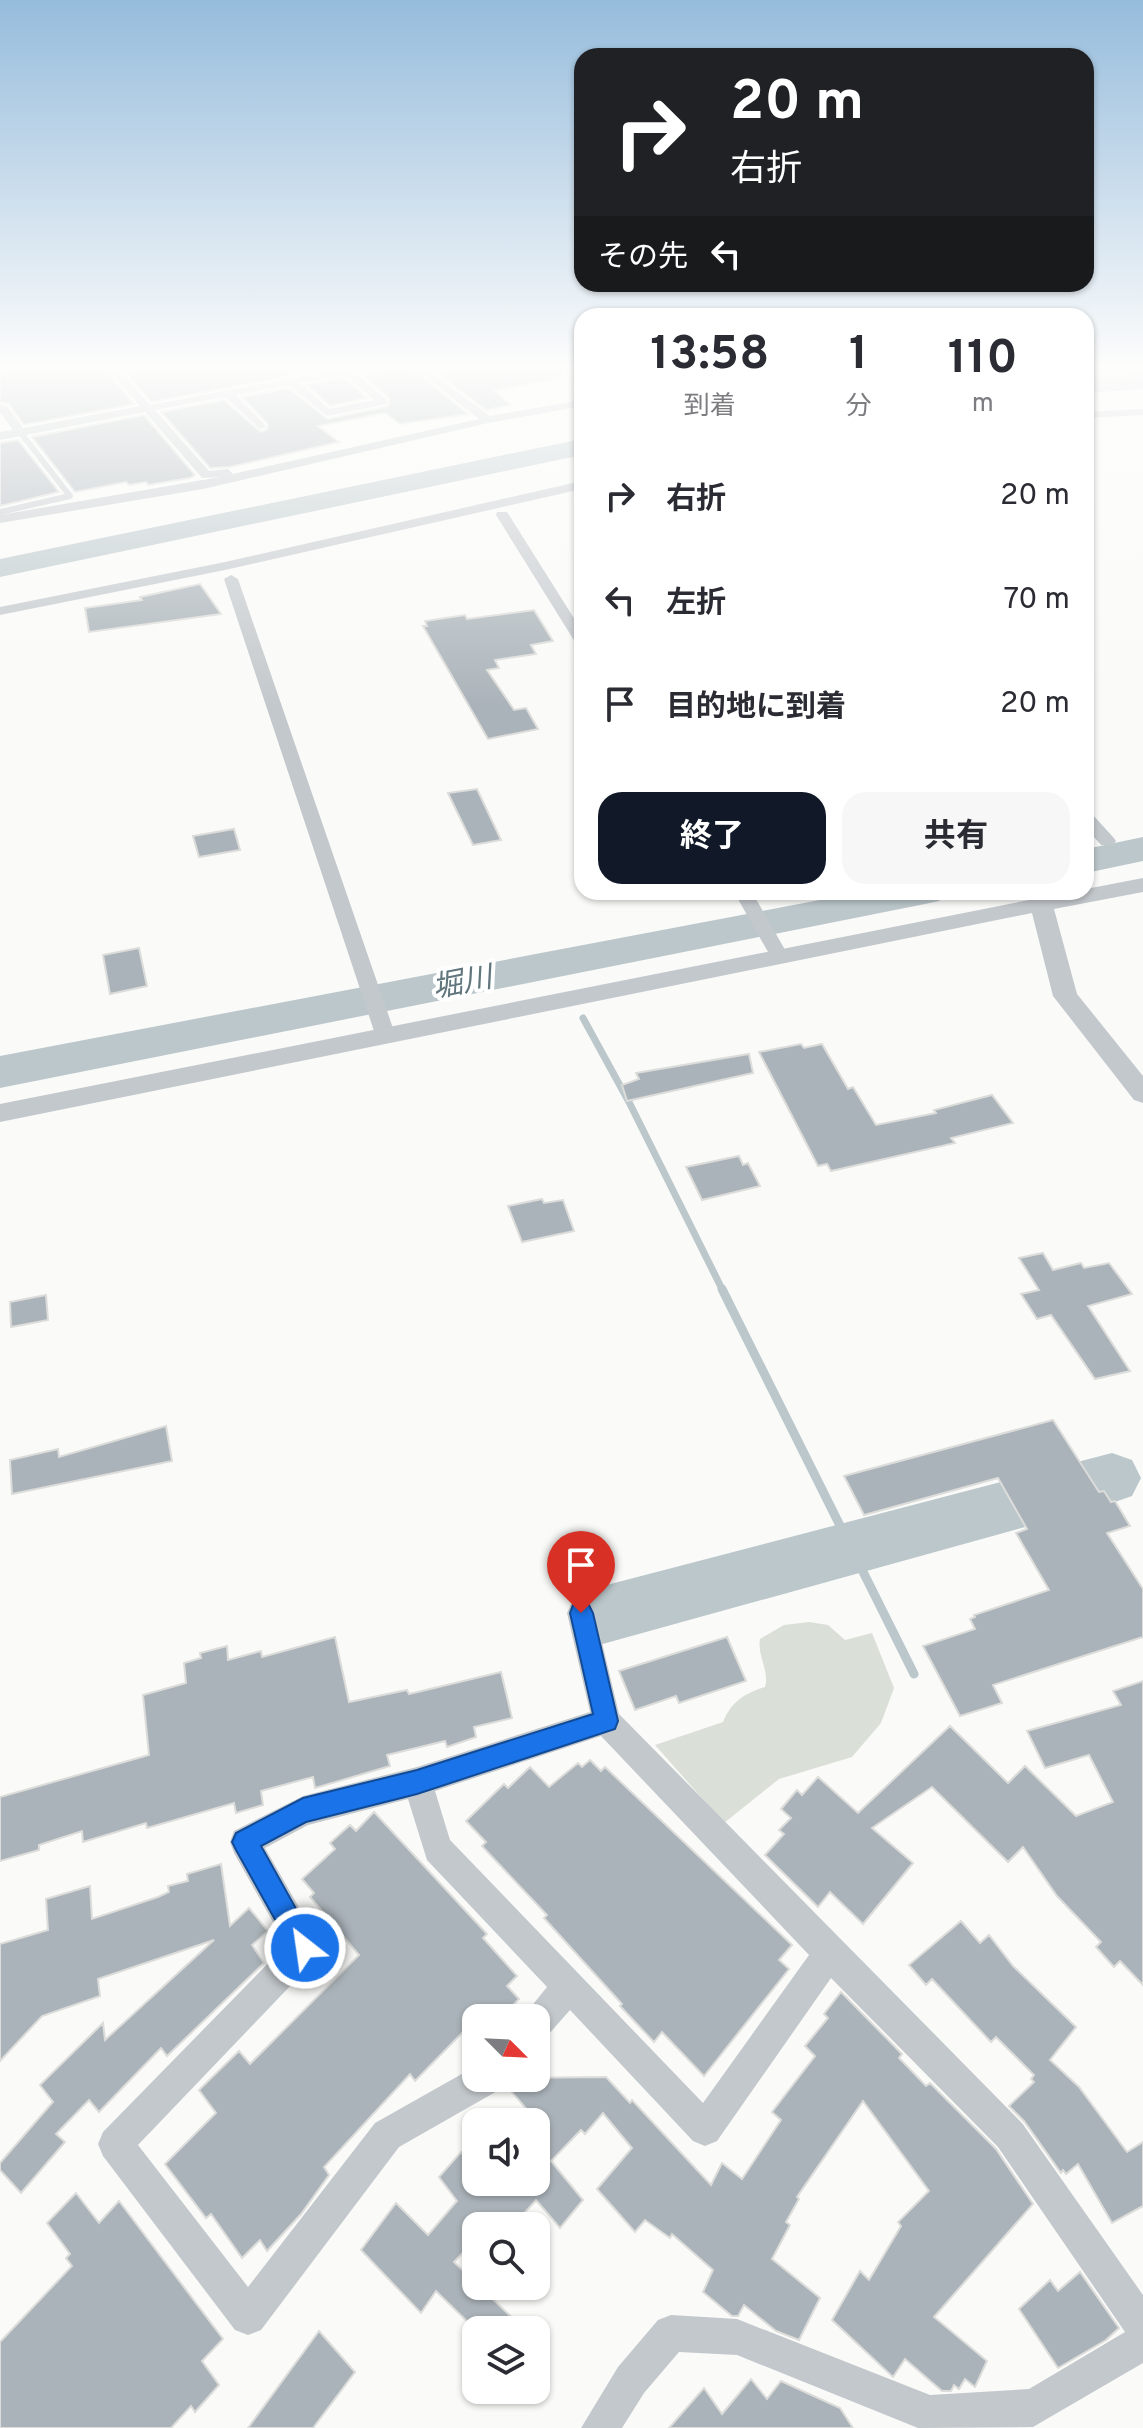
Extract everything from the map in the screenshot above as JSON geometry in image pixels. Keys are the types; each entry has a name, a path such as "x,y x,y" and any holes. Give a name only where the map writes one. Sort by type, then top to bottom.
{"street":[{"path":"0,519 221,480"},
{"path":"0,611 225,566 574,487"},
{"path":"502,515 574,629"},
{"path":"231,579 383,1027"},
{"path":"1094,827 1107,841"},
{"path":"1094,892 1143,885"},
{"path":"748,900 777,949"},
{"path":"0,1113 383,1027 1035,900"},
{"path":"1040,900 1065,996 1143,1094"},
{"path":"581,1613 606,1721 829,1953 1010,2135 1143,2326"},
{"path":"462,2092 387,2135 248,2317 115,2144 305,1948 245,1842 303,1811 417,1782 606,1721"},
{"path":"417,1782 438,1849 705,2129 829,1953"},
{"path":"550,2008 569,1987"},
{"path":"600,2428 631,2380 671,2333 737,2337 930,2414 1033,2408 1143,2342"}],"lane":[{"path":"0,512 70,496 58,480"}],"shaded area":[{"path":"809,1622 828,1625 845,1640 872,1633 894,1688 881,1723 852,1757 779,1779 724,1823 655,1745 723,1722 740,1699 765,1687 760,1639 784,1625"}],"building":[{"path":"0,480 50,480 59,492 0,506"},
{"path":"66,480 176,480 148,485 146,482 129,485 126,482 75,492"},
{"path":"200,584 221,614 89,632 85,608 142,600 140,597"},
{"path":"534,610 553,641 531,645 536,654 495,660 499,668 487,670 514,710 526,708 538,729 488,739 423,626 427,626 425,621 465,615 467,619"},
{"path":"477,789 501,840 473,845 448,793"},
{"path":"234,829 240,850 199,857 193,836"},
{"path":"139,948 147,986 110,994 103,955"},
{"path":"801,1044 804,1048 822,1044 848,1089 853,1087 876,1125 936,1113 934,1110 992,1095 1013,1123 951,1138 955,1143 831,1171 827,1164 818,1166 759,1052"},
{"path":"749,1054 753,1073 627,1101 622,1085 639,1079 636,1073"},
{"path":"739,1156 743,1165 748,1163 760,1186 702,1200 686,1167"},
{"path":"542,1199 544,1203 563,1200 574,1231 522,1242 508,1206"},
{"path":"1043,1253 1053,1270 1081,1263 1084,1268 1109,1263 1132,1294 1088,1306 1130,1371 1095,1379 1051,1315 1037,1319 1021,1294 1039,1290 1019,1258"},
{"path":"46,1295 48,1320 11,1327 10,1302"},
{"path":"1053,1420 1099,1492 1104,1491 1111,1502 1115,1501 1130,1526 1107,1533 1143,1589 1143,1637 993,1685 1002,1703 960,1716 923,1646 975,1629 970,1619 974,1615 1049,1590 1016,1533 1027,1529 998,1478 864,1515 844,1476"},
{"path":"166,1426 172,1461 12,1494 10,1460 58,1449 59,1457"},
{"path":"335,1637 349,1702 407,1690 409,1694 501,1672 512,1718 474,1727 476,1737 447,1747 445,1741 387,1755 390,1766 315,1788 313,1777 261,1791 263,1805 236,1813 234,1803 147,1828 146,1823 83,1842 82,1831 39,1845 39,1850 0,1861 0,1797 149,1755 143,1695 186,1683 184,1663 201,1658 200,1653 227,1646 228,1660 261,1651 262,1657"},
{"path":"727,1637 746,1681 679,1703 676,1696 635,1710 619,1671"},
{"path":"1143,1681 1143,1985 1120,1961 1114,1967 1096,1947 1101,1942 1057,1896 1023,1847 1008,1862 932,1787 872,1828 913,1863 863,1924 830,1892 818,1907 765,1855 784,1834 779,1830 791,1818 781,1809 797,1790 802,1795 818,1777 858,1813 950,1726 1008,1783 1025,1766 1076,1816 1113,1802 1089,1755 1045,1768 1027,1731 1121,1705 1113,1691"},
{"path":"590,1760 601,1771 605,1767 792,1945 779,1960 789,1969 704,2076 662,2032 654,2042 620,2006 622,2004 544,1918 547,1915 482,1846 486,1842 466,1821 504,1784 508,1788 530,1767 549,1787 578,1763 582,1767"},
{"path":"374,1812 487,1934 483,1938 517,1976 507,1986 519,1999 514,2004 462,2004 462,2033 415,2081 410,2074 324,2167 329,2175 301,2214 267,2251 260,2240 242,2258 211,2214 206,2218 165,2164 216,2113 199,2090 239,2051 250,2064 359,1955 310,1897 314,1893 302,1879 335,1849 330,1843 350,1825 356,1831"},
{"path":"221,1864 230,1926 249,1908 268,1931 252,1945 264,1963 167,2056 161,2048 99,2112 89,2100 56,2134 65,2142 21,2193 0,2170 0,2163 53,2102 40,2085 103,2023 105,2040 214,1940 98,1979 100,1996 42,2016 0,2061 0,1944 48,1930 46,1899 90,1886 92,1919 158,1897 169,1892 168,1886 188,1881 187,1874"},
{"path":"961,1921 980,1943 989,1935 1013,1966 1076,2027 1050,2060 1079,2087 1127,2152 1143,2142 1143,2206 1112,2223 1078,2164 1066,2174 1063,2170 1061,2173 1024,2121 1009,2106 1034,2082 1031,2079 1034,2075 996,2037 991,2042 932,1979 926,1985 909,1965"},
{"path":"841,1992 902,2054 899,2058 926,2086 930,2083 996,2149 1033,2204 934,2317 987,2361 975,2387 965,2379 959,2389 954,2385 951,2391 942,2391 905,2359 893,2377 832,2320 860,2271 869,2280 901,2226 898,2222 929,2191 863,2101 797,2197 799,2199 786,2222 790,2225 772,2259 820,2298 799,2340 776,2331 744,2305 738,2316 732,2316 703,2292 713,2270 672,2234 670,2238 645,2220 635,2232 597,2189 632,2148 603,2113 585,2134 581,2130 551,2161 583,2200 560,2228 550,2212 546,2212 536,2200 525,2212 462,2212 462,2254 454,2262 462,2270 462,2300 494,2300 510,2316 462,2316 436,2291 421,2313 361,2250 396,2203 428,2235 457,2201 439,2177 461,2152 462,2196 550,2196 550,2108 526,2108 512,2092 550,2092 550,2078 606,2077 630,2103 632,2100 711,2185 722,2163 742,2179 781,2120 772,2112 815,2056 805,2046 828,2018 824,2014"},
{"path":"76,2193 99,2223 119,2201 223,2339 202,2361 219,2385 195,2412 191,2406 171,2428 0,2428 0,2342 72,2266 66,2258 70,2254 47,2223"},
{"path":"1080,2272 1119,2328 1106,2340 1058,2368 1019,2309 1050,2280 1058,2291"},
{"path":"319,2331 355,2372 313,2428 248,2428"},
{"path":"751,2379 767,2399 781,2381 840,2408 853,2428 669,2428 704,2388 722,2414"}],"waterway":[{"path":"0,568 422,480"},
{"name":"堀川","path":"1094,859 1143,849"},
{"name":"堀川","path":"0,1072 884,900"},
{"path":"583,1018 629,1102 723,1291"},
{"path":"722,1289 914,1674"},
{"path":"599,1616 1112,1478"}],"route":[{"path":"305,1948 245,1842 303,1811 417,1782 606,1721 581,1613"}]}
